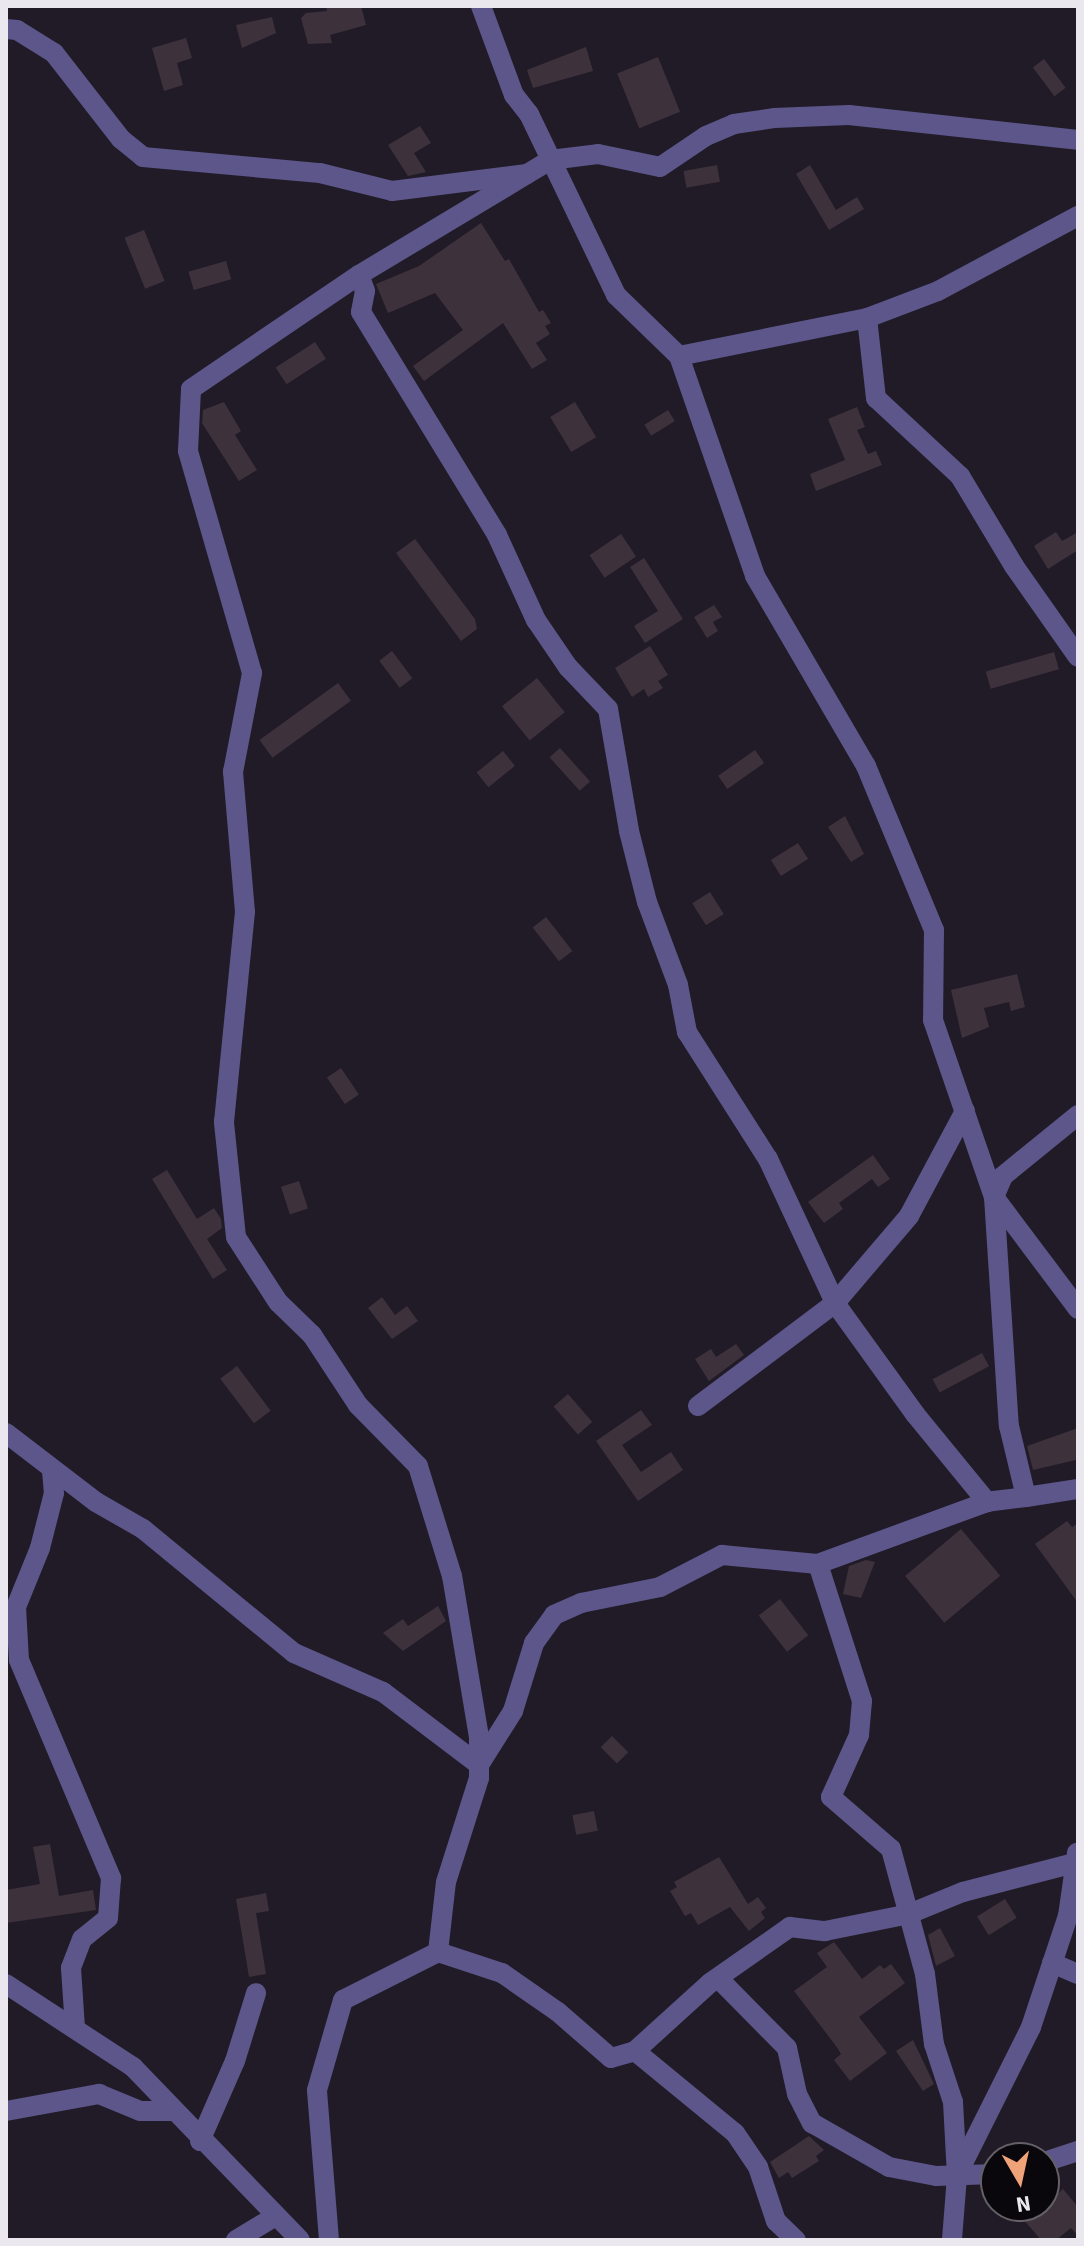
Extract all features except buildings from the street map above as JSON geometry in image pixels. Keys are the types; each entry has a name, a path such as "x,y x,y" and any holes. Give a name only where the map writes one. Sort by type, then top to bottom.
{"street":[{"path":"481,6 514,95 529,114 616,295 679,356 755,576 866,766 934,930 933,1020 994,1197 1009,1426 1026,1497"},
{"path":"6,29 17,30 54,53 121,139 143,157 320,173 392,191 527,174"},
{"path":"438,1952 446,1882 465,1830 479,1765 479,1737 452,1576 418,1466 358,1405 312,1335 278,1302 236,1237 224,1122 245,912 233,772 252,673 188,451 191,389 359,275 550,160 598,154 660,167 706,136 734,124 774,118 849,115 1078,140"},
{"path":"679,356 867,318 938,291 1078,216"},
{"path":"359,275 365,291 361,312 497,535 536,620 568,667 608,709 629,831 647,902 678,985 687,1032 768,1159 835,1303 915,1414 987,1502"},
{"path":"867,318 876,398 960,476 1078,657"},
{"path":"698,1406 835,1303 909,1216 965,1111"},
{"path":"994,1197 1003,1176 1078,1115"},
{"path":"994,1197 1078,1309"},
{"path":"6,1433 52,1471 143,1529 294,1653 383,1692 479,1765"},
{"path":"52,1471 54,1493 40,1548 16,1607 19,1660 111,1878 108,1918 82,1939 71,1968 75,2029"},
{"path":"479,1765 513,1711 534,1643 554,1615 581,1603 660,1587 722,1555 818,1564 987,1502 1078,1489"},
{"path":"818,1564 862,1701 859,1735 831,1797 891,1849 909,1914 925,1974 934,2044 953,2102 957,2176 952,2240"},
{"path":"329,2240 317,2090 343,2000 438,1952 502,1973 558,2012 611,2058 635,2051 718,1978 790,1927 825,1931 909,1914 963,1892 1077,1858 1068,1916 1031,2027 957,2176"},
{"path":"1052,1963 1078,1974"},
{"path":"718,1978 787,2048 797,2094 812,2123 889,2167 957,2176 980,2175"},
{"path":"6,1984 133,2067 200,2141 300,2240"},
{"path":"200,2141 235,2061 256,1993"},
{"path":"635,2051 735,2133 758,2167 776,2221 796,2240"},
{"path":"6,2111 99,2094 140,2111 172,2111"},
{"path":"236,2240 276,2216"}]}
